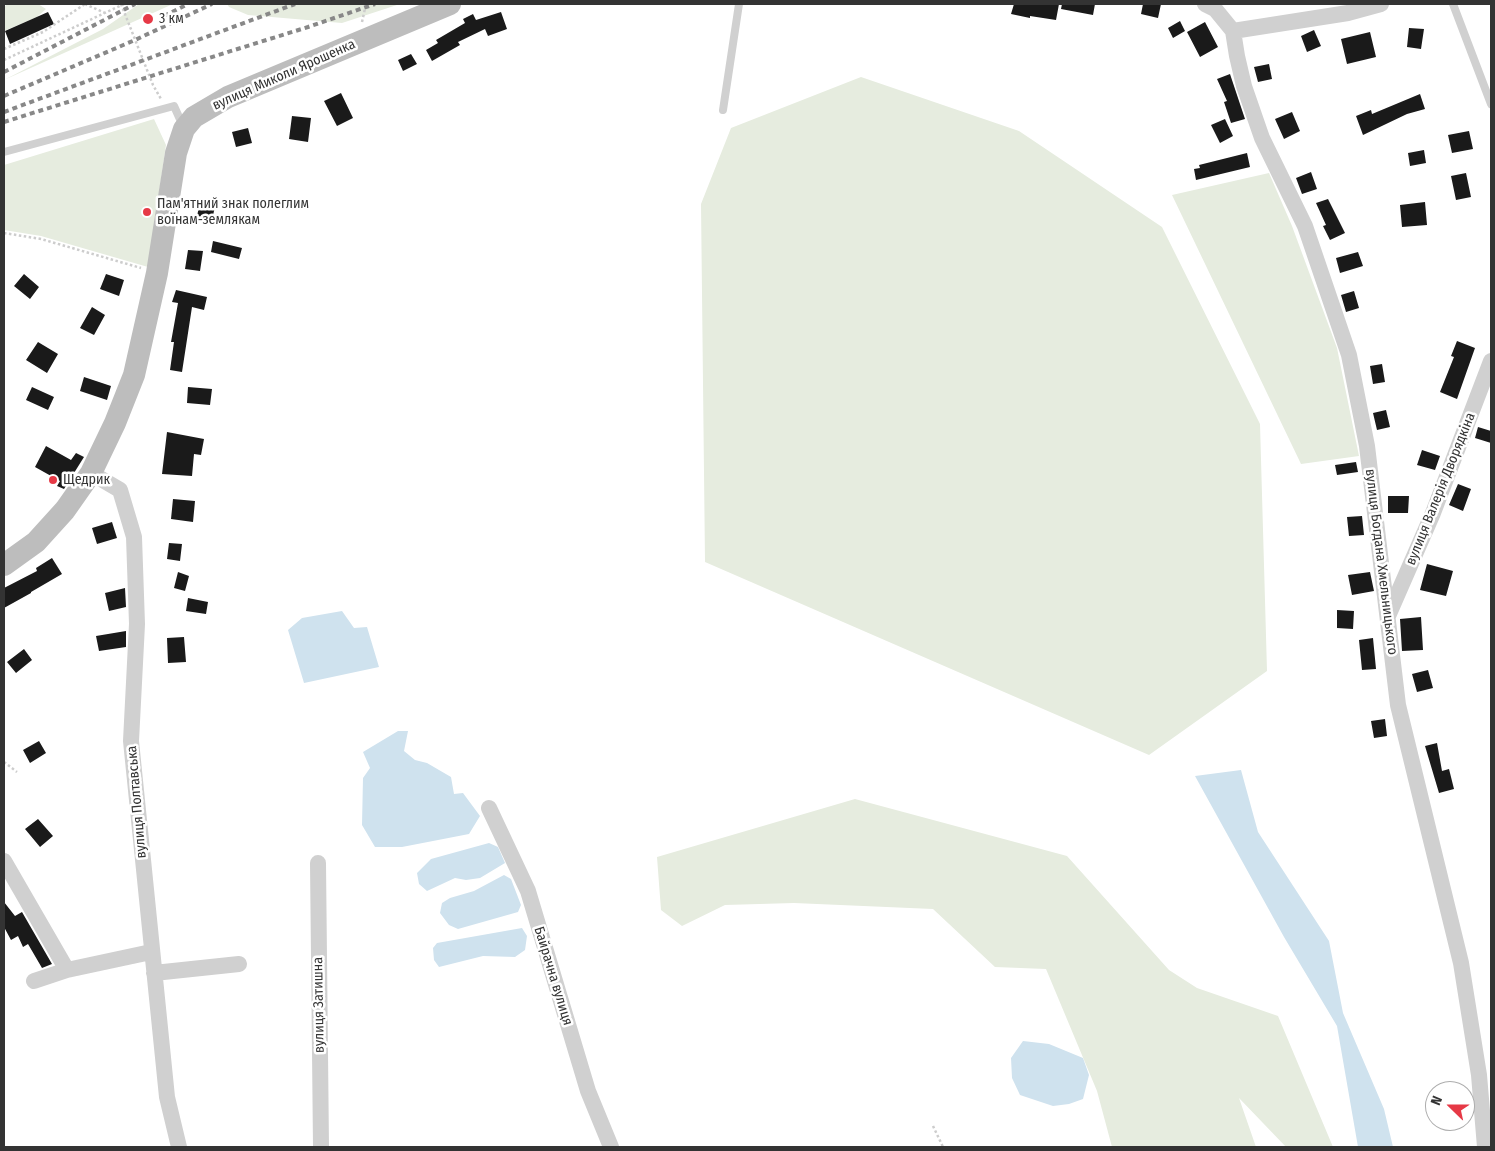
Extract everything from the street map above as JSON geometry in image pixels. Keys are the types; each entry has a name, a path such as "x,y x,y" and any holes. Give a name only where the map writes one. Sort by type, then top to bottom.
{"street":[{"name":"вулиця Миколи Ярошенка","path":"4,565 36,542 65,510 91,473 116,423 134,375 157,273 176,154 184,129 194,117 228,97 450,4"},
{"path":"1205,4 1216,10 1234,31 1348,12 1381,4"},
{"name":"вулиця Богдана Хмельницького","path":"1234,31 1237,56 1244,86 1262,138 1304,226 1349,355 1367,446 1398,705 1461,963 1480,1075 1485,1147"},
{"name":"вулиця Валерія Дворядкіна","path":"1388,616 1432,514 1491,361"},
{"name":"вулиця Полтавська","path":"91,473 120,490 134,537 137,624 131,741 167,1098 179,1147"},
{"name":"Байрачна вулиця","path":"488,808 528,891 588,1091 611,1147"},
{"path":"4,861 67,970"},
{"name":"вулиця Затишна","path":"318,863 321,1147"},
{"path":"34,981 67,970 151,952"},
{"path":"154,973 239,964"}],"lane":[{"path":"723,110 740,4"},
{"path":"1453,4 1491,104"},
{"path":"4,152 174,106 184,129"}],"path":[{"path":"4,49 43,32 84,4 105,13"},
{"path":"4,60 122,4 153,85"},
{"path":"4,233 41,239 157,273"},
{"path":"4,762 17,772"},
{"path":"933,1126 943,1147"}],"shaded area":[{"path":"38,4 46,9 37,17 4,31 4,8 6,5"},
{"path":"139,4 173,4 4,80 103,29"},
{"path":"227,4 400,4 342,23 248,15 229,7"},
{"path":"861,77 1019,131 1162,227 1260,424 1267,671 1149,755 705,562 701,204 731,128"},
{"path":"154,119 166,145 148,267 41,236 4,230 4,165"},
{"path":"1269,173 1292,226 1337,348 1359,456 1301,464 1172,195"},
{"path":"855,799 1067,856 1169,970 1197,988 1278,1016 1333,1147 1286,1147 1239,1098 1256,1147 1112,1147 1097,1091 1046,969 995,967 933,909 794,903 725,905 682,926 661,910 657,857"}],"water":[{"path":"342,611 354,628 367,627 379,667 304,683 288,630 302,618"},
{"path":"398,731 408,731 404,751 415,760 427,763 451,777 454,794 463,793 480,816 469,834 402,847 375,847 362,825 363,778 370,768 363,752"},
{"path":"1241,770 1258,832 1329,941 1343,1013 1384,1109 1393,1147 1358,1147 1337,1026 1284,937 1195,776"},
{"path":"489,843 498,847 505,863 480,878 466,880 455,878 427,891 419,884 417,873 431,859"},
{"path":"504,875 511,879 521,905 518,912 458,929 449,925 440,913 442,903 450,898 474,891"},
{"path":"522,928 527,936 525,950 515,957 483,956 439,967 434,960 433,948 437,943"},
{"path":"1023,1041 1049,1044 1083,1058 1089,1075 1083,1099 1069,1104 1053,1106 1020,1095 1012,1078 1011,1058"}],"building":[{"path":"1014,4 1059,4 1056,20 1011,14"},
{"path":"1062,4 1095,4 1093,15 1061,9"},
{"path":"1143,4 1161,4 1158,18 1141,14"},
{"path":"48,12 54,24 10,44 5,31"},
{"path":"501,12 507,29 488,36 485,29 458,42 460,45 432,61 426,50 438,43 436,40 465,23 463,19 473,14 476,20"},
{"path":"1180,21 1185,31 1173,38 1168,28"},
{"path":"1205,22 1218,47 1200,57 1187,32"},
{"path":"1409,28 1424,29 1421,49 1407,47"},
{"path":"1314,30 1321,46 1307,52 1301,36"},
{"path":"1370,32 1376,57 1347,64 1341,39"},
{"path":"411,54 417,64 403,71 398,60"},
{"path":"1269,64 1272,79 1258,82 1254,67"},
{"path":"1230,74 1245,119 1231,123 1224,102 1227,101 1217,79"},
{"path":"341,93 353,118 337,126 324,101"},
{"path":"1420,94 1425,109 1407,114 1363,135 1356,116 1371,110 1372,114"},
{"path":"1292,112 1300,131 1284,139 1275,119"},
{"path":"292,116 311,118 308,142 289,139"},
{"path":"1225,119 1233,136 1220,143 1211,125"},
{"path":"248,128 252,143 236,147 232,132"},
{"path":"1469,131 1473,149 1452,153 1448,135"},
{"path":"1424,150 1426,163 1410,166 1408,153"},
{"path":"1247,153 1250,167 1196,180 1194,169 1200,168 1199,165"},
{"path":"1311,172 1317,189 1302,194 1296,178"},
{"path":"1466,173 1471,197 1456,200 1451,176"},
{"path":"201,198 216,202 212,220 197,216"},
{"path":"1328,199 1345,233 1330,240 1323,226 1326,225 1316,203"},
{"path":"1425,202 1427,225 1402,227 1400,205"},
{"path":"213,241 242,248 239,259 211,252"},
{"path":"188,250 203,251 200,271 185,269"},
{"path":"1358,252 1363,266 1340,273 1336,258"},
{"path":"24,274 39,287 30,299 14,286"},
{"path":"106,274 124,280 119,296 100,289"},
{"path":"176,290 207,297 204,310 192,307 182,372 170,370 174,342 171,342 178,303 172,302"},
{"path":"1354,291 1359,308 1346,312 1341,295"},
{"path":"92,307 105,315 94,335 80,328"},
{"path":"1457,341 1475,348 1457,399 1440,392 1454,357 1451,356"},
{"path":"38,342 58,354 47,373 26,360"},
{"path":"1382,364 1385,382 1373,384 1370,366"},
{"path":"84,377 111,386 107,400 80,391"},
{"path":"32,387 54,397 48,410 26,400"},
{"path":"188,387 212,389 210,405 187,403"},
{"path":"1386,410 1390,427 1377,430 1373,413"},
{"path":"1478,427 1491,431 1491,443 1475,438"},
{"path":"167,432 204,439 201,455 194,454 192,476 162,474"},
{"path":"46,446 71,460 76,453 84,457 64,489 57,486 60,481 35,467"},
{"path":"1422,450 1440,456 1435,470 1417,465"},
{"path":"1356,462 1358,472 1337,475 1335,465"},
{"path":"1458,484 1471,489 1463,511 1449,505"},
{"path":"1388,496 1409,496 1408,513 1388,513"},
{"path":"173,499 195,501 193,522 171,519"},
{"path":"1362,516 1364,535 1349,536 1347,517"},
{"path":"112,522 117,538 97,544 92,528"},
{"path":"169,543 182,544 180,561 167,559"},
{"path":"52,558 62,574 4,608 4,588 37,571 36,568"},
{"path":"1427,564 1453,571 1446,596 1420,590"},
{"path":"178,572 189,576 185,591 174,588"},
{"path":"1370,572 1374,591 1352,595 1348,575"},
{"path":"125,588 126,607 109,611 105,593"},
{"path":"188,598 208,602 206,614 186,611"},
{"path":"1337,610 1354,611 1353,629 1337,628"},
{"path":"1421,617 1423,650 1402,651 1400,619"},
{"path":"126,631 126,647 99,651 96,636"},
{"path":"184,637 186,662 168,663 167,638"},
{"path":"1373,638 1376,669 1362,670 1359,640"},
{"path":"24,649 32,660 16,673 7,662"},
{"path":"1428,670 1433,688 1417,692 1412,674"},
{"path":"1385,719 1387,736 1374,738 1371,721"},
{"path":"39,741 46,753 30,763 23,750"},
{"path":"1437,743 1442,771 1449,769 1454,789 1439,793 1425,746"},
{"path":"38,819 53,836 40,847 25,829"},
{"path":"4,902 15,916 22,912 52,964 42,968 28,944 23,947 18,936 11,940 4,927"}],"railway":[{"path":"4,72 135,4"},
{"path":"164,16 188,4"},
{"path":"4,96 135,40 212,4"},
{"path":"4,112 295,4"},
{"path":"4,122 308,27 375,4"}],"place":[{"name":"3 км","path":"148,19"},
{"name":"Пам'ятний знак полеглим воїнам-землякам","path":"147,212"},
{"name":"Щедрик","path":"53,480"}]}
